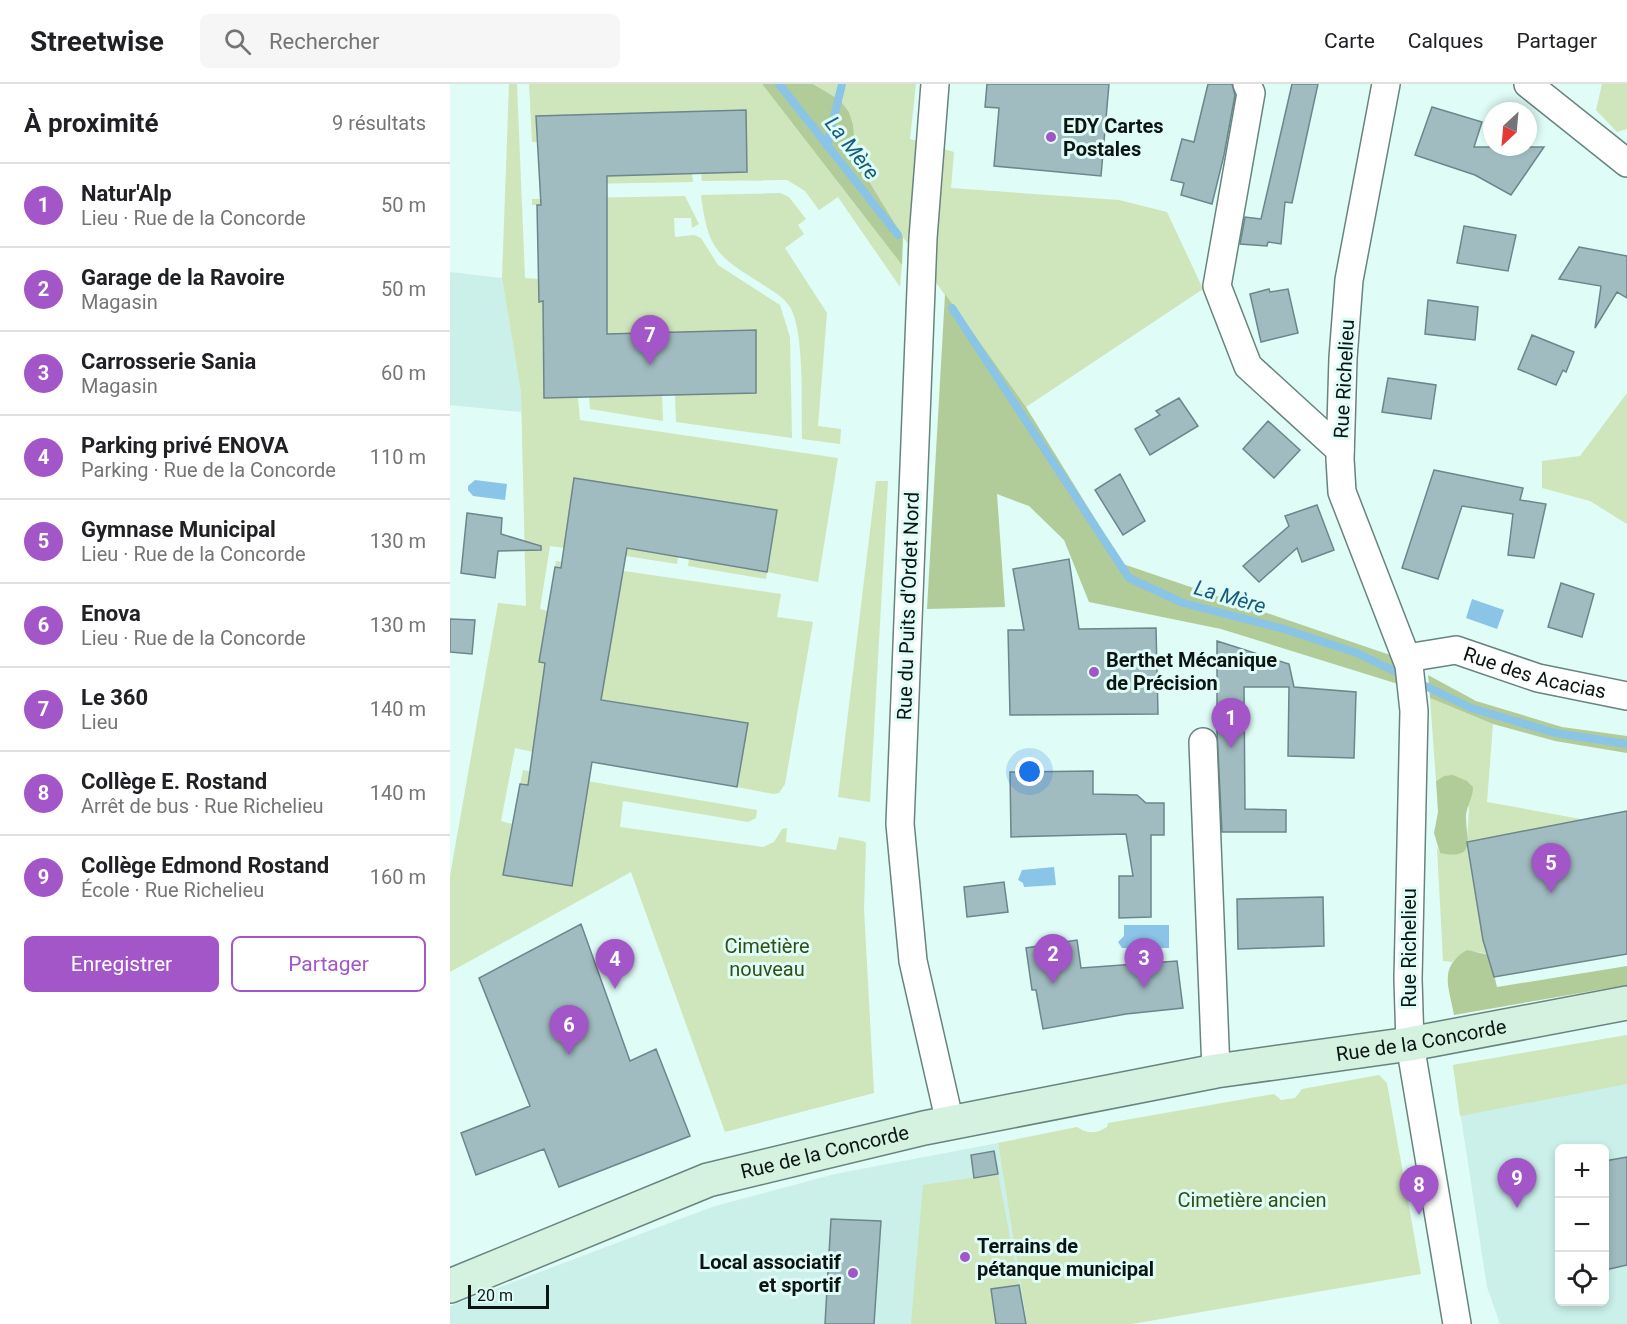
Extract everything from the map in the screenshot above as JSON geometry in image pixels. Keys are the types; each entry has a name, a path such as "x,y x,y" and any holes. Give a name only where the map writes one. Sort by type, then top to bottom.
{"street":[{"name":"Rue du Puits d'Ordet Nord","path":"935,84 923,238 900,824 914,962 950,1123"},
{"path":"1247,84 1251,93 1217,286 1248,366 1340,450"},
{"name":"Rue Richelieu","path":"1386,84 1350,280 1343,358 1340,450 1342,492 1408,661 1414,711 1408,979 1410,1044 1457,1324"},
{"path":"1528,84 1627,163"},
{"name":"Rue des Acacias","path":"1408,661 1456,650 1538,678 1627,696"},
{"path":"1203,742 1216,1071"},
{"name":"Rue de la Concorde","path":"450,1286 708,1180 950,1123 1216,1071 1410,1044 1627,1003"}],"shaded area":[{"path":"450,272 502,278 521,393 521,412 450,405"},
{"path":"1627,1035 1627,1324 1500,1324 1487,1287 1453,1065"},
{"path":"998,1143 1027,1324 450,1324 450,1306 712,1207 835,1174"}],"green space":[{"name":"Cimetière nouveau","path":"509,84 517,84 525,278 538,279 539,301 607,299 606,204 532,205 532,199 685,196 699,224 692,228 691,218 674,218 675,237 694,235 701,238 718,265 780,305 790,337 792,438 676,422 675,395 756,393 756,331 544,336 544,398 578,397 580,420 838,458 818,582 767,572 777,510 574,478 565,538 596,544 595,552 550,546 540,609 548,611 539,662 605,672 555,567 556,561 781,594 777,617 813,622 785,784 779,793 773,794 737,787 748,724 533,752 515,748 501,821 512,824 503,874 572,886 586,796 520,784 523,770 757,810 756,818 748,822 623,801 620,827 763,847 774,842 782,829 787,828 786,842 836,850 839,837 863,841 866,843 864,909 874,1093 725,1132 631,872 450,972 450,876 498,603 526,606 521,393 502,278"},
{"path":"529,84 762,84 902,265 900,287 838,197 819,210 805,191 787,180 702,181 701,173 746,110 536,116 537,142 532,142"},
{"path":"762,84 813,84 840,100 849,112 853,125 856,160 903,237 902,265"},
{"path":"813,84 916,84 910,139 954,152 951,188 1119,200 1167,212 1203,289 1026,407 903,237 856,160 849,112 840,100"},
{"path":"1602,84 1627,84 1627,129 1617,132 1596,110"},
{"path":"692,174 693,182 582,184 582,176"},
{"path":"780,193 789,197 806,219 798,225 804,234 785,248 827,313 818,426 841,429 840,444 802,439 800,352 795,319 790,307 781,297 725,258 717,250 707,228 701,195"},
{"path":"945,294 1026,407 1123,564 1393,656 1398,684 1221,629 1089,602 1064,540 1029,506 997,494 1005,607 927,609"},
{"path":"1627,393 1627,524 1590,501 1542,488 1542,461 1580,456"},
{"path":"662,395 663,421 590,409 589,397"},
{"path":"876,481 888,481 870,802 838,797"},
{"path":"608,545 678,557 677,564 607,553"},
{"path":"689,559 767,572 766,579 688,566"},
{"path":"1428,675 1476,701 1562,727 1627,736 1627,753 1555,741 1493,724 1430,698"},
{"path":"1430,698 1493,724 1487,802 1586,820 1467,842 1469,808 1444,776 1436,781"},
{"path":"1453,775 1467,781 1473,787 1466,815 1467,845 1460,854 1452,855 1440,853 1434,833 1438,812 1436,781 1444,776"},
{"path":"1467,846 1483,939 1489,955 1469,952 1460,955 1452,962 1443,961 1437,847 1440,853 1460,854"},
{"path":"1467,950 1489,955 1497,987 1627,966 1627,985 1454,1015 1448,987 1449,971 1452,963"},
{"path":"1627,1035 1627,1084 1460,1116 1453,1065"},
{"name":"Cimetière ancien","path":"1379,1075 1387,1083 1421,1274 1132,1324 1027,1324 998,1143 1077,1127 1084,1131 1095,1132 1107,1127 1108,1123 1274,1094 1281,1100 1295,1098 1302,1089"},
{"path":"998,1174 1019,1285 991,1289 996,1324 911,1324 923,1185"}],"water":[{"path":"475,480 507,484 505,500 473,496 468,486"},
{"path":"1472,599 1504,610 1497,629 1466,618"},
{"path":"1054,867 1056,885 1024,887 1023,883 1018,880 1022,870"},
{"path":"1124,925 1169,925 1169,948 1122,948 1118,942 1124,936"}],"building":[{"name":"EDY Cartes Postales","path":"987,84 1109,84 1101,176 994,166 999,108 985,107"},
{"path":"1208,84 1232,84 1235,95 1212,204 1181,195 1184,183 1171,180 1182,139 1194,142"},
{"path":"1292,84 1318,84 1292,203 1285,202 1281,244 1268,242 1267,246 1240,244 1245,217 1261,219"},
{"path":"1432,107 1482,122 1474,147 1483,147 1483,156 1537,156 1537,147 1544,147 1511,195 1475,175 1415,155"},
{"path":"746,110 747,172 607,176 607,334 756,330 756,393 544,398 543,301 539,302 537,205 541,205 536,116"},
{"path":"1464,226 1516,235 1508,271 1457,263"},
{"path":"1579,247 1627,256 1627,298 1617,292 1595,328 1601,286 1559,279"},
{"path":"1269,289 1270,292 1288,289 1298,333 1261,342 1250,294"},
{"path":"1428,300 1478,307 1475,340 1425,334"},
{"path":"1532,335 1574,352 1566,372 1563,370 1556,385 1518,369"},
{"path":"1388,378 1436,385 1431,419 1382,412"},
{"path":"1179,398 1198,426 1150,455 1135,429 1160,415 1156,411"},
{"path":"1268,421 1300,450 1274,478 1243,449"},
{"path":"1434,470 1523,488 1520,500 1546,504 1534,558 1508,555 1513,514 1462,506 1438,579 1402,568"},
{"path":"1120,474 1145,521 1123,535 1095,490"},
{"path":"574,478 777,510 767,572 627,548 601,700 748,723 737,787 592,762 572,886 503,875 520,784 528,785 545,663 539,662 555,567 561,568"},
{"path":"1317,505 1334,550 1302,562 1297,548 1259,582 1243,566 1289,526 1285,516"},
{"path":"467,513 502,518 501,534 541,546 541,550 498,551 495,578 461,573"},
{"name":"Berthet Mécanique de Précision","path":"1069,559 1079,629 1156,628 1158,714 1010,715 1008,630 1024,630 1013,569"},
{"path":"1561,583 1594,594 1582,637 1548,627"},
{"path":"450,619 475,620 472,654 450,652"},
{"path":"1217,641 1289,664 1294,687 1356,692 1354,758 1288,756 1289,687 1244,687 1245,809 1286,810 1286,832 1222,832 1217,732"},
{"path":"1093,771 1093,794 1137,795 1146,803 1164,803 1164,835 1151,835 1151,917 1119,918 1119,876 1133,876 1126,834 1011,837 1010,772"},
{"path":"1627,811 1627,954 1494,977 1483,940 1467,842"},
{"path":"1004,882 1008,912 967,917 964,887"},
{"path":"1323,897 1324,946 1238,949 1237,899"},
{"path":"581,924 630,1061 656,1049 690,1136 559,1187 544,1149 476,1175 461,1133 530,1106 479,978"},
{"path":"1077,940 1081,968 1177,961 1183,1008 1126,1014 1043,1029 1036,990 1032,990 1026,948"},
{"path":"994,1151 998,1174 974,1178 971,1155"},
{"path":"1627,1157 1627,1265 1609,1269 1609,1198 1609,1160"},
{"name":"Local associatif et sportif","path":"831,1219 881,1221 874,1324 825,1324"},
{"path":"1019,1285 1026,1324 996,1324 991,1289"}],"waterway":[{"name":"La Mère","path":"779,84 898,235"},
{"path":"827,146 842,84"},
{"name":"La Mère","path":"952,308 1129,578 1183,603 1284,629 1357,653 1471,708 1555,733 1627,744"}],"place":[{"name":"EDY Cartes Postales","path":"1051,137"},
{"name":"Le 360","path":"650,365"},
{"name":"Berthet Mécanique de Précision","path":"1094,672"},
{"name":"Natur'Alp","path":"1231,748"},
{"name":"Gymnase Municipal","path":"1551,893"},
{"name":"Garage de la Ravoire","path":"1053,984"},
{"name":"Carrosserie Sania","path":"1144,988"},
{"name":"Parking privé ENOVA","path":"615,989"},
{"name":"Enova","path":"569,1055"},
{"name":"Collège Edmond Rostand","path":"1517,1208"},
{"name":"Collège E. Rostand","path":"1419,1215"},
{"name":"Terrains de pétanque municipal","path":"965,1257"},
{"name":"Local associatif et sportif","path":"853,1273"}]}
